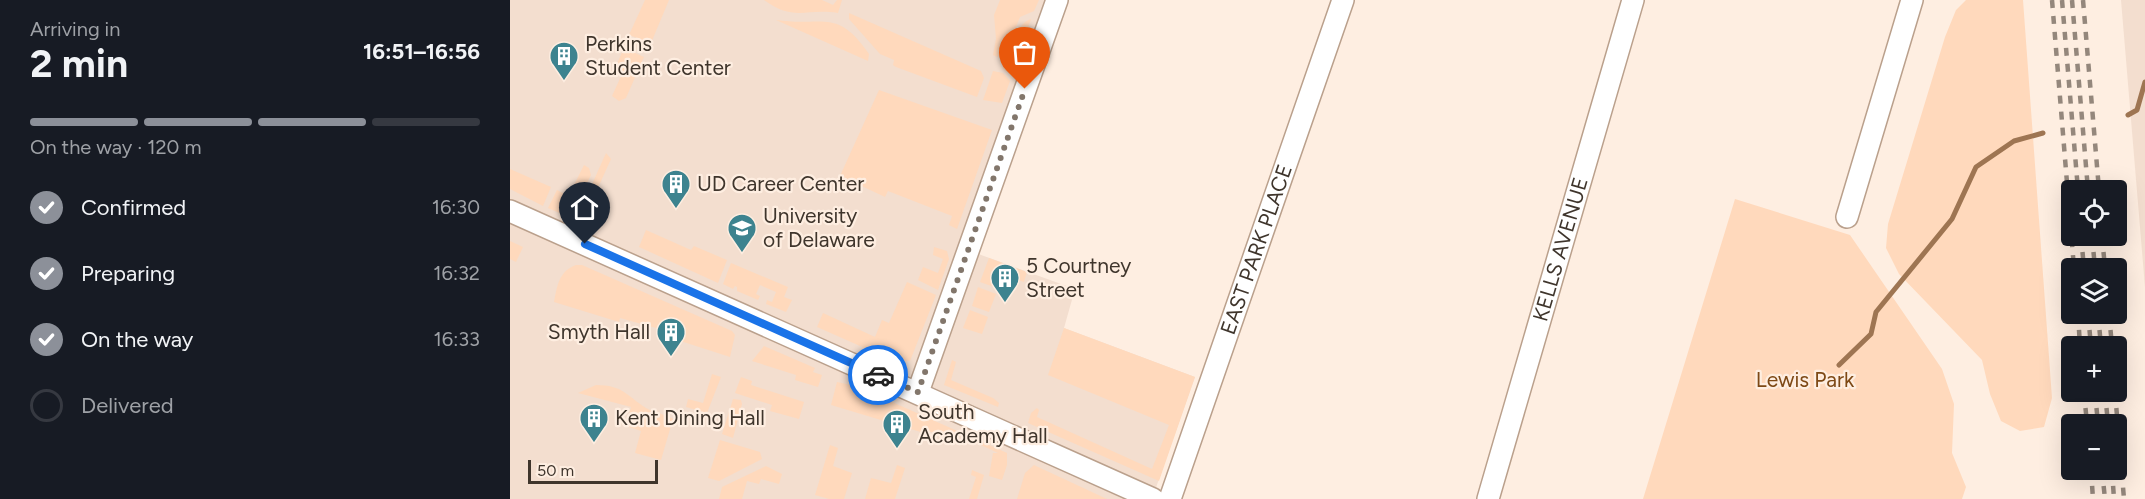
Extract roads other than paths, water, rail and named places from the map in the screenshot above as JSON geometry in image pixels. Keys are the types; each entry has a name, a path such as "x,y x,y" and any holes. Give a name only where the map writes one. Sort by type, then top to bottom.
{"street":[{"path":"918,392 1057,0"},
{"name":"EAST PARK PLACE","path":"1170,499 1343,0"},
{"name":"KELLS AVENUE","path":"1488,499 1634,0"},
{"path":"1847,218 1912,0"},
{"path":"510,211 1153,499"}],"waterway":[{"path":"2128,115 2137,110 2145,82"},
{"path":"1839,365 1871,334 1876,312 1952,219 1976,167 2014,141 2043,133"}],"railway":[{"path":"2052,0 2073,258"},
{"path":"2062,0 2077,180"},
{"path":"2072,0 2087,180"},
{"path":"2083,0 2098,180"},
{"path":"2082,246 2083,258"},
{"path":"2093,246 2094,258"},
{"path":"2103,246 2104,258"},
{"path":"2079,324 2079,336"},
{"path":"2089,324 2090,336"},
{"path":"2099,324 2100,336"},
{"path":"2110,324 2111,336"},
{"path":"2085,402 2086,414"},
{"path":"2096,402 2097,414"},
{"path":"2106,402 2107,414"},
{"path":"2116,402 2124,499"},
{"path":"2092,480 2093,499"},
{"path":"2103,480 2105,499"},
{"path":"2113,480 2114,499"}],"place":[{"name":"Perkins Student Center","path":"564,82"},
{"name":"UD Career Center","path":"676,210"},
{"name":"University of Delaware","path":"742,254"},
{"name":"5 Courtney Street","path":"1005,304"},
{"name":"Smyth Hall","path":"671,358"},
{"name":"Kent Dining Hall","path":"594,444"},
{"name":"South Academy Hall","path":"897,450"}],"park label":[{"name":"Lewis Park","path":"1805,380"}]}
